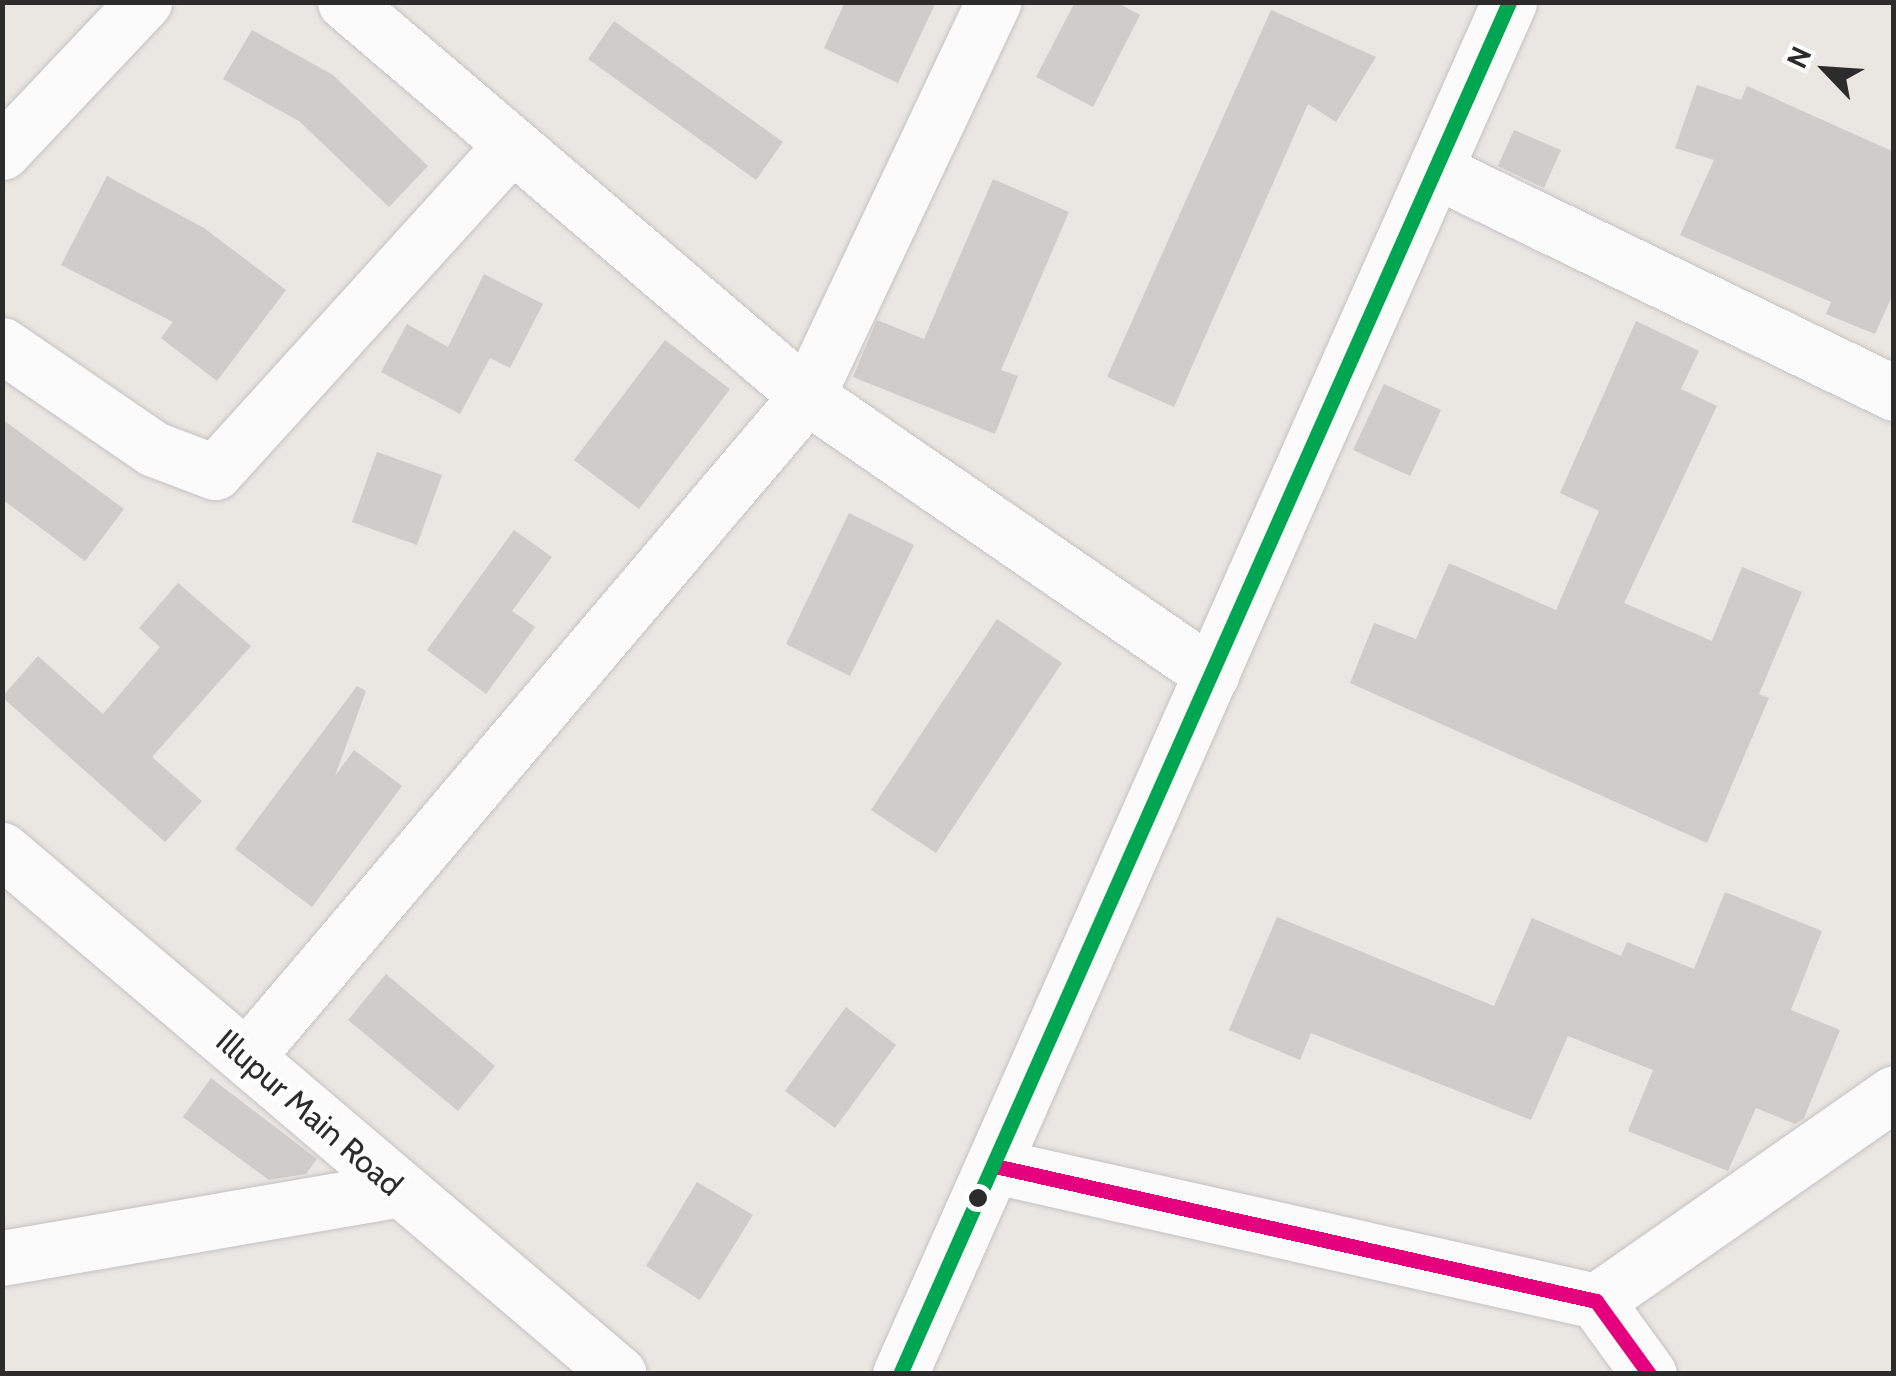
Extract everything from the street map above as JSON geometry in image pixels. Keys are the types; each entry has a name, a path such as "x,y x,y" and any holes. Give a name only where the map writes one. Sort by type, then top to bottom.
{"street":[{"path":"2,152 144,2"},
{"path":"345,2 807,396 1212,674"},
{"path":"246,1056 807,396 993,2"},
{"path":"900,1374 996,1166 1509,2"},
{"path":"2,346 154,449 215,472 512,144"},
{"path":"1436,170 1894,394"},
{"name":"Illupur Main Road","path":"2,850 246,1056 396,1190 619,1374"},
{"path":"1596,1300 1894,1093"},
{"path":"996,1166 1596,1300 1649,1374"},
{"path":"2,1258 396,1190"}],"building":[{"path":"845,2 936,2 898,83 824,48"},
{"path":"1075,2 1116,2 1140,15 1093,107 1036,77"},
{"path":"1271,10 1376,57 1336,122 1308,104 1174,407 1107,377"},
{"path":"614,21 783,142 756,180 588,59"},
{"path":"252,30 333,75 428,166 389,207 299,121 223,79"},
{"path":"1697,85 1741,100 1747,86 1894,152 1894,292 1875,334 1826,314 1831,302 1680,235 1714,160 1675,148"},
{"path":"1514,130 1561,150 1544,188 1498,166"},
{"path":"107,176 204,228 286,290 217,381 161,338 173,322 61,265"},
{"path":"993,179 1069,212 1001,370 1018,376 995,434 853,377 877,320 924,339"},
{"path":"484,274 543,304 510,368 490,358 460,414 381,372 407,324 448,347"},
{"path":"1636,321 1699,351 1681,389 1717,406 1624,603 1712,641 1742,567 1802,592 1759,694 1769,698 1707,843 1350,683 1374,623 1416,639 1449,563 1556,610 1599,511 1560,493"},
{"path":"665,340 730,389 639,509 574,460"},
{"path":"1384,384 1441,410 1410,476 1353,450"},
{"path":"2,419 124,509 85,561 2,499"},
{"path":"377,452 442,475 417,545 352,522"},
{"path":"849,513 914,545 850,676 786,644"},
{"path":"514,530 552,557 512,611 535,627 486,694 427,650"},
{"path":"178,583 251,646 152,757 202,801 165,842 2,697 38,656 103,714 160,647 139,628"},
{"path":"997,619 1062,663 936,853 871,810"},
{"path":"357,686 366,691 335,776 354,750 402,786 312,907 235,849"},
{"path":"1725,892 1822,931 1791,1010 1840,1030 1804,1118 1795,1124 1756,1108 1728,1171 1628,1131 1653,1070 1568,1036 1531,1120 1311,1033 1300,1060 1229,1030 1277,917 1494,1006 1532,918 1621,956 1627,942 1694,969"},
{"path":"386,974 495,1066 458,1111 348,1020"},
{"path":"846,1007 896,1045 835,1128 785,1091"},
{"path":"211,1078 317,1159 306,1174 269,1180 183,1117"},
{"path":"697,1182 753,1215 700,1300 646,1266"}],"transit line":[{"path":"900,1374 1509,2"},
{"path":"995,1166 1596,1301 1649,1374"}]}
